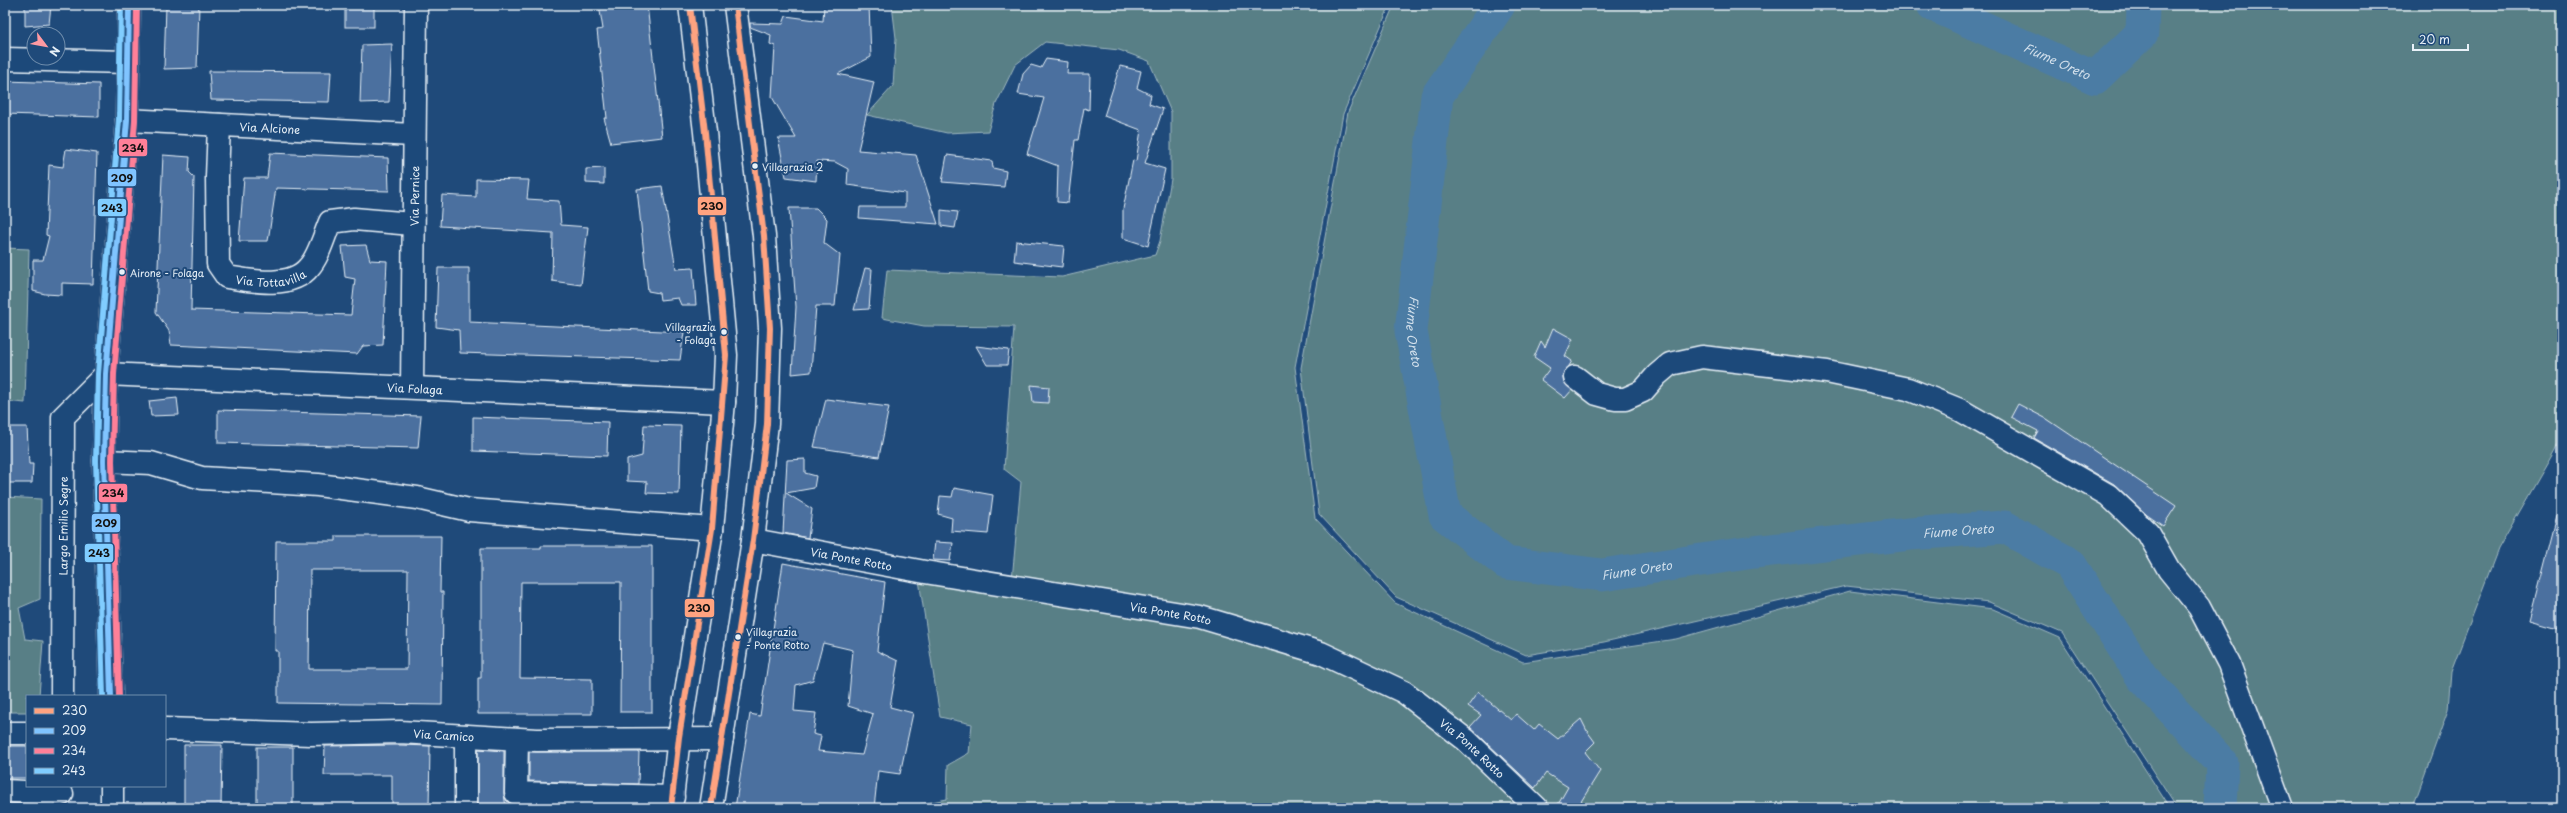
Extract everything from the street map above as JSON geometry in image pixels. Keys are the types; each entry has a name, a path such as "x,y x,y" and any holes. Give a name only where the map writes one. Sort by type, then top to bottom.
{"street":[{"path":"111,695 104,461 106,374 127,120 129,5"},
{"name":"Via Pernice","path":"412,386 412,224 416,5"},
{"path":"517,739 516,793 672,802 679,738 712,529 724,402 726,355 705,132 690,5"},
{"path":"711,808 754,540 767,424 770,328 764,236 735,5"},
{"path":"5,59 128,62"},
{"name":"Via Alcione","path":"127,120 413,135"},
{"name":"Via Tottavilla","path":"219,125 217,177 218,264 227,277 258,282 296,278 310,267 330,222 354,219 412,224"},
{"path":"1575,378 1597,394 1615,399 1625,399 1642,391 1670,364 1702,357 1827,372 1908,389 1960,410 2108,495 2148,533 2169,570 2199,607 2229,664 2282,808"},
{"name":"Via Folaga","path":"106,374 412,386 724,402"},
{"name":"Largo Emilio Segre","path":"62,695 63,417 106,374"},
{"path":"104,461 151,464 202,478 318,485 418,498 469,510 712,529"},
{"name":"Via Ponte Rotto","path":"754,540 922,572 1200,617 1320,653 1404,692 1466,740 1537,808"},
{"name":"Via Camico","path":"166,729 311,734 400,732 517,739 722,739"},
{"path":"5,733 26,733"},
{"path":"466,736 466,808"},
{"path":"112,787 112,808"},
{"path":"5,791 62,796"}],"green space":[{"path":"892,5 1390,5 1343,114 1295,367 1315,518 1395,603 1523,662 1676,639 1850,591 1993,609 2060,638 2170,808 901,808 947,799 948,765 969,753 972,724 940,717 919,580 1012,580 1021,482 1004,469 1014,327 924,326 882,318 887,270 1062,277 1155,255 1160,241 1171,179 1171,112 1149,61 1119,50 1045,42 1015,65 996,104 988,131 947,133 867,115 893,86 896,38"},
{"path":"1394,5 2562,5 2562,433 2555,450 2498,549 2451,672 2448,710 2413,807 2177,808 2062,633 1989,602 1846,586 1604,642 1526,655 1396,597 1319,514 1301,368 1348,112"},
{"path":"5,248 29,249 25,403 5,401"},
{"path":"5,497 41,499 40,599 19,608 25,639 43,641 39,695 26,695 26,712 5,712"}],"building":[{"path":"25,5 51,5 49,24 25,26"},
{"path":"166,5 199,5 197,68 164,69"},
{"path":"345,5 374,5 374,27 345,27"},
{"path":"599,5 647,5 662,137 611,143 604,118 607,118 597,30 603,29"},
{"path":"824,5 869,5 871,57 838,74 874,82 858,150 916,155 938,224 859,218 860,207 905,207 905,193 847,185 848,169 835,162 817,161 816,181 786,177 778,138 796,138 772,97 775,46 770,44 771,35 750,27 750,23 783,24 786,16 823,21"},
{"path":"392,44 389,102 360,103 362,45"},
{"path":"1046,59 1068,62 1067,74 1090,74 1089,110 1084,108 1078,140 1075,140 1068,203 1057,202 1058,166 1027,154 1044,98 1018,94 1023,74 1031,65 1041,68"},
{"path":"1120,66 1141,71 1137,88 1151,95 1149,104 1163,109 1145,163 1165,169 1148,246 1123,238 1123,209 1133,160 1136,161 1141,130 1104,116"},
{"path":"209,71 331,72 329,102 211,100"},
{"path":"5,81 99,84 99,117 5,114"},
{"path":"66,149 97,153 93,284 62,283 62,295 45,294 33,291 33,260 43,260 49,236 46,235 49,165 63,167"},
{"path":"270,153 388,158 389,191 276,188 268,241 239,241 244,178 267,178"},
{"path":"163,155 190,157 189,172 194,177 191,310 351,315 355,279 345,277 342,246 366,245 370,260 387,261 383,345 363,346 357,354 171,345 169,331 156,312"},
{"path":"947,155 992,161 993,168 1006,171 1004,187 942,182"},
{"path":"604,168 604,184 586,183 586,169"},
{"path":"476,179 529,180 527,199 559,201 561,225 588,227 581,285 552,281 553,233 440,226 442,195 476,197"},
{"path":"662,186 676,269 693,268 696,305 681,305 678,298 660,300 659,293 648,291 637,189"},
{"path":"789,208 816,208 827,219 824,243 840,255 835,306 816,306 811,372 792,374 796,307"},
{"path":"941,210 958,212 955,228 941,226"},
{"path":"1016,241 1064,246 1062,267 1014,261"},
{"path":"438,268 469,268 469,322 684,332 680,360 460,353 459,330 436,327"},
{"path":"865,268 872,269 869,309 854,310"},
{"path":"1553,328 1573,339 1565,356 1572,361 1563,376 1564,382 1572,390 1565,398 1541,380 1550,368 1534,357 1541,341 1545,347"},
{"path":"976,346 1009,350 1007,365 987,365"},
{"path":"1031,385 1049,387 1048,403 1033,402"},
{"path":"177,398 179,415 151,416 149,401"},
{"path":"826,399 889,407 879,457 814,447"},
{"path":"2018,404 2047,419 2176,506 2163,526 2147,515 2114,484 2034,438 2038,431 2011,417"},
{"path":"218,410 421,416 418,448 218,443"},
{"path":"473,417 608,422 607,456 473,451"},
{"path":"644,425 681,426 679,494 646,493 647,482 627,481 627,460 642,456"},
{"path":"5,427 27,427 29,464 33,464 32,483 5,483"},
{"path":"805,459 805,473 816,476 814,488 786,493 812,509 808,538 783,533 787,460"},
{"path":"954,488 993,495 988,534 951,531 952,518 938,514 940,496 952,497"},
{"path":"2557,516 2562,517 2562,630 2530,621"},
{"path":"336,536 441,536 440,592 443,592 442,705 278,703 278,651 275,651 276,541 336,541","holes":["310,570 408,570 407,669 309,669"]},
{"path":"935,542 953,543 950,561 933,560"},
{"path":"541,546 652,546 652,712 620,712 621,582 521,582 520,678 592,679 592,714 478,714 478,678 481,678 481,548 541,548"},
{"path":"783,563 885,582 877,651 898,661 890,707 913,713 900,774 878,771 874,808 735,808 750,714 760,716","holes":["823,643 853,650 848,706 873,714 862,755 818,751 821,736 813,734 816,713 794,711 796,685 813,680"]},
{"path":"1478,692 1511,720 1516,714 1534,730 1539,724 1558,739 1581,719 1595,742 1585,752 1600,771 1577,808 1556,808 1568,787 1546,773 1535,788 1470,727 1481,715 1468,706"},
{"path":"184,745 222,745 221,808 184,808"},
{"path":"5,746 26,746 26,778 5,778"},
{"path":"325,746 430,746 429,808 392,808 392,775 324,775"},
{"path":"257,747 293,747 293,808 257,808"},
{"path":"478,749 504,751 504,793 506,808 478,808"},
{"path":"529,752 639,752 638,784 529,781"}],"waterway":[{"name":"Fiume Oreto","path":"1499,5 1437,96 1411,331 1445,515 1506,563 1602,575 1754,552 1910,534 2005,527 2070,564 2142,677 2222,763 2220,808"},
{"name":"Fiume Oreto","path":"1933,5 2095,78 2142,33 2143,5"}],"transit line":[{"name":"243","path":"103,695 96,461 98,374 119,120 121,5"},
{"name":"209","path":"111,695 104,461 106,374 127,120 129,5"},
{"name":"234","path":"119,695 112,461 114,374 135,121 137,5"},
{"name":"230","path":"671,808 679,737 712,529 726,355 705,132 690,5"},
{"name":"230","path":"711,808 753,540 767,424 770,328 764,236 735,5"}],"place":[{"name":"Villagrazia 2","path":"755,166"},
{"name":"Airone - Folaga","path":"122,272"},
{"name":"Villagrazia - Folaga","path":"724,332"},
{"name":"Villagrazia - Ponte Rotto","path":"738,637"}]}
